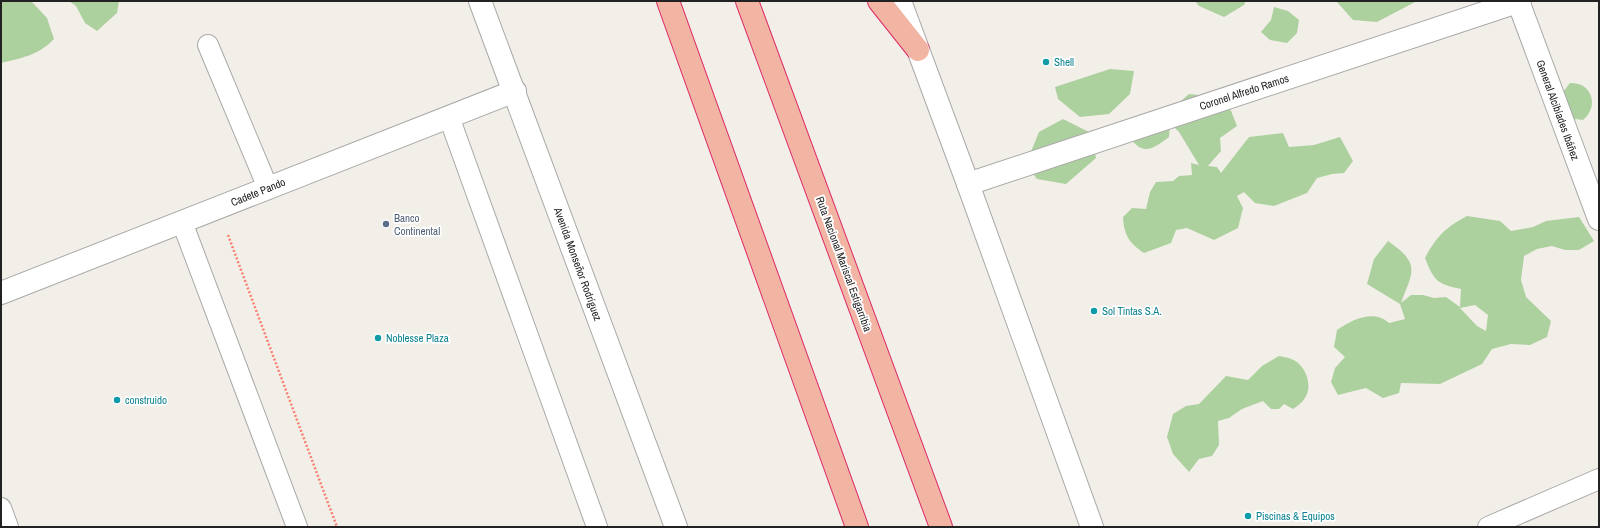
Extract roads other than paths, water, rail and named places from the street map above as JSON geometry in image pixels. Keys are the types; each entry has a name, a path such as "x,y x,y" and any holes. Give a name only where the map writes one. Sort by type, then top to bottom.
{"highway":[{"path":"668,1 857,527"},
{"name":"Ruta Nacional Mariscal Estigarribia","path":"747,1 941,527"},
{"path":"879,1 918,50"}],"street":[{"name":"Avenida Monseñor Rodríguez","path":"480,1 515,91 676,527"},
{"path":"900,1 1092,527"},
{"name":"Coronel Alfredo Ramos","path":"968,184 1519,1"},
{"name":"General Alcibíades Ibáñez","path":"1519,1 1599,219"},
{"name":"Cadete Pando","path":"1,294 515,91"}],"lane":[{"path":"208,45 268,188"},
{"path":"449,117 598,527"},
{"path":"182,222 297,527"},
{"path":"1488,527 1599,479"},
{"path":"1,508 8,527"}],"place":[{"name":"Shell","path":"1046,62"},
{"name":"Banco Continental","path":"386,224"},
{"name":"Sol Tintas S.A.","path":"1094,311"},
{"name":"Noblesse Plaza","path":"378,338"},
{"name":"construido","path":"117,400"},
{"name":"Piscinas & Equipos","path":"1248,516"}]}
